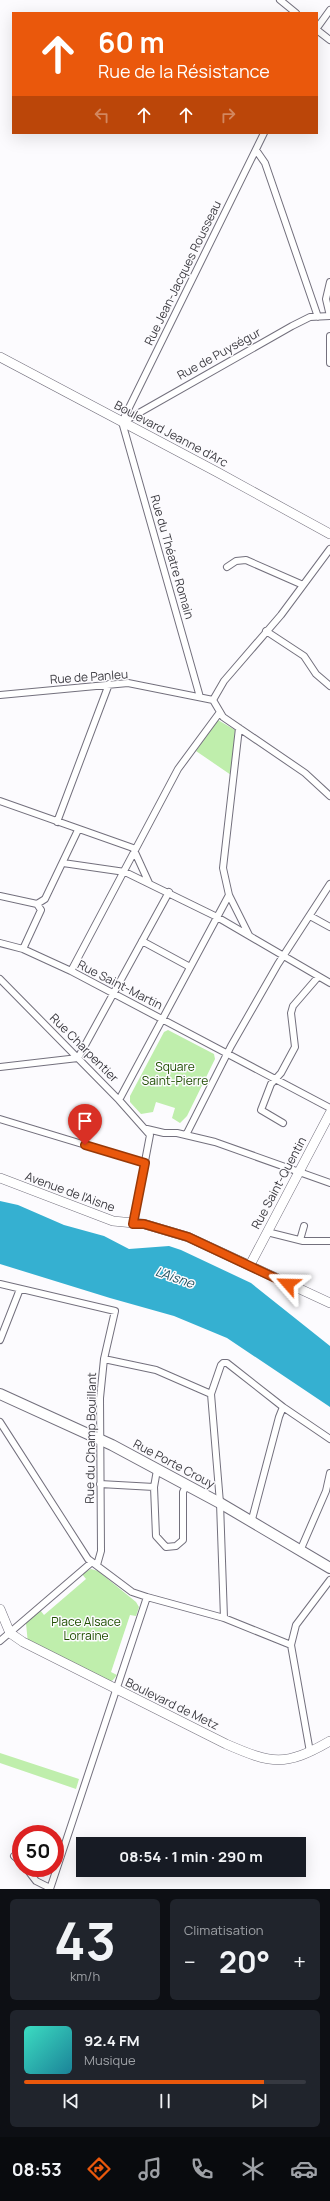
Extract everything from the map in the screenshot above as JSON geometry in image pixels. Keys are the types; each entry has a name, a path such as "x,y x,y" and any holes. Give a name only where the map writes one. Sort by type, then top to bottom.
{"main road":[{"name":"Boulevard Jeanne d'Arc","path":"0,357 330,534"},
{"name":"Rue Saint-Quentin","path":"250,1265 330,1113"},
{"name":"Avenue de l'Aisne","path":"0,1178 113,1221 144,1224 170,1231 250,1265 330,1303"},
{"name":"Rue Porte Crouy","path":"0,1394 101,1441 220,1503 251,1523 330,1568"},
{"path":"0,1609 10,1633"},
{"name":"Boulevard de Metz","path":"10,1633 23,1642 116,1689 258,1758 283,1760 310,1752 330,1741"}],"street":[{"path":"280,0 295,12"},
{"path":"318,28 330,10"},
{"path":"318,30 330,40"},
{"name":"Rue Jean-Jacques Rousseau","path":"122,422 264,134"},
{"path":"256,150 266,163 318,317"},
{"path":"330,282 327,304 330,316"},
{"path":"310,318 316,308 327,304"},
{"name":"Rue de Puységur","path":"122,422 310,318 330,316"},
{"path":"330,336 330,363"},
{"path":"131,404 140,411"},
{"name":"Rue du Théatre Romain","path":"122,422 200,697"},
{"path":"330,549 303,585 224,681 213,700 223,717 305,773 330,796"},
{"path":"227,567 236,561 246,560 303,585"},
{"path":"266,631 304,656 316,674 330,686"},
{"path":"57,822 109,684"},
{"name":"Rue de Panleu","path":"0,695 109,684 128,684 213,700"},
{"path":"72,972 178,768 220,712"},
{"path":"239,728 223,868 229,895 249,935"},
{"path":"0,801 78,830 133,848 149,883"},
{"path":"0,896 37,904 46,899 78,830"},
{"path":"63,863 125,872 218,916 283,957 330,983"},
{"path":"186,1135 227,1054 283,957 330,884"},
{"path":"0,1067 78,1058 169,892"},
{"path":"119,1100 229,895"},
{"path":"23,949 41,910 37,904"},
{"path":"310,916 330,927"},
{"path":"142,941 190,968"},
{"name":"Rue Saint-Martin","path":"0,943 23,949 72,972 330,1108"},
{"path":"283,1123 261,1110 271,1084 277,1079 295,1047 291,1013 293,1006 318,977"},
{"name":"Rue Charpentier","path":"0,979 119,1100 146,1129 150,1138"},
{"path":"0,1119 145,1163"},
{"path":"146,1129 164,1133 177,1133 215,1142 330,1183"},
{"path":"133,1224 150,1138 164,1133"},
{"path":"300,1240 304,1226"},
{"path":"266,1234 300,1240 330,1241"},
{"path":"0,1284 20,1289 0,1340"},
{"name":"Rue du Champ Bouillant","path":"20,1289 114,1312 104,1359 100,1398 101,1551 94,1564"},
{"path":"104,1359 156,1370 211,1394"},
{"path":"224,1618 220,1503 211,1394 223,1363 227,1363 283,1407 330,1439"},
{"path":"251,1523 283,1407"},
{"path":"0,1422 88,1559 94,1564 132,1592 224,1618 292,1645"},
{"path":"157,1470 154,1487 156,1536 161,1544 166,1547 181,1544 185,1534 183,1492 186,1486"},
{"path":"300,1551 326,1491 330,1473"},
{"path":"100,1484 154,1487"},
{"path":"0,1641 94,1564"},
{"path":"310,1752 292,1645 296,1625 330,1580"},
{"path":"33,1877 36,1881 50,1889 147,1597"},
{"path":"0,1634 10,1633"}],"green space":[{"path":"218,720 235,730 231,775 196,751"},
{"name":"Square Saint-Pierre","path":"168,1030 214,1054 215,1059 187,1116 180,1123 172,1118 175,1108 156,1102 153,1112 141,1114 130,1102 130,1096 164,1032"},
{"name":"Place Alsace Lorraine","path":"91,1569 98,1571 136,1602 139,1607 136,1616 130,1615 111,1672 117,1675 110,1682 28,1644 26,1623 40,1610 44,1615 86,1579 82,1574"},
{"path":"0,1753 79,1779 76,1789 0,1763"}],"water":[{"name":"L'Aisne","path":"0,1201 18,1205 64,1225 104,1236 129,1249 169,1246 181,1250 251,1283 330,1346 330,1407 227,1338 174,1316 0,1264"}],"route":[{"path":"85,1145 145,1163 133,1224 144,1224 188,1237 288,1284"}]}
